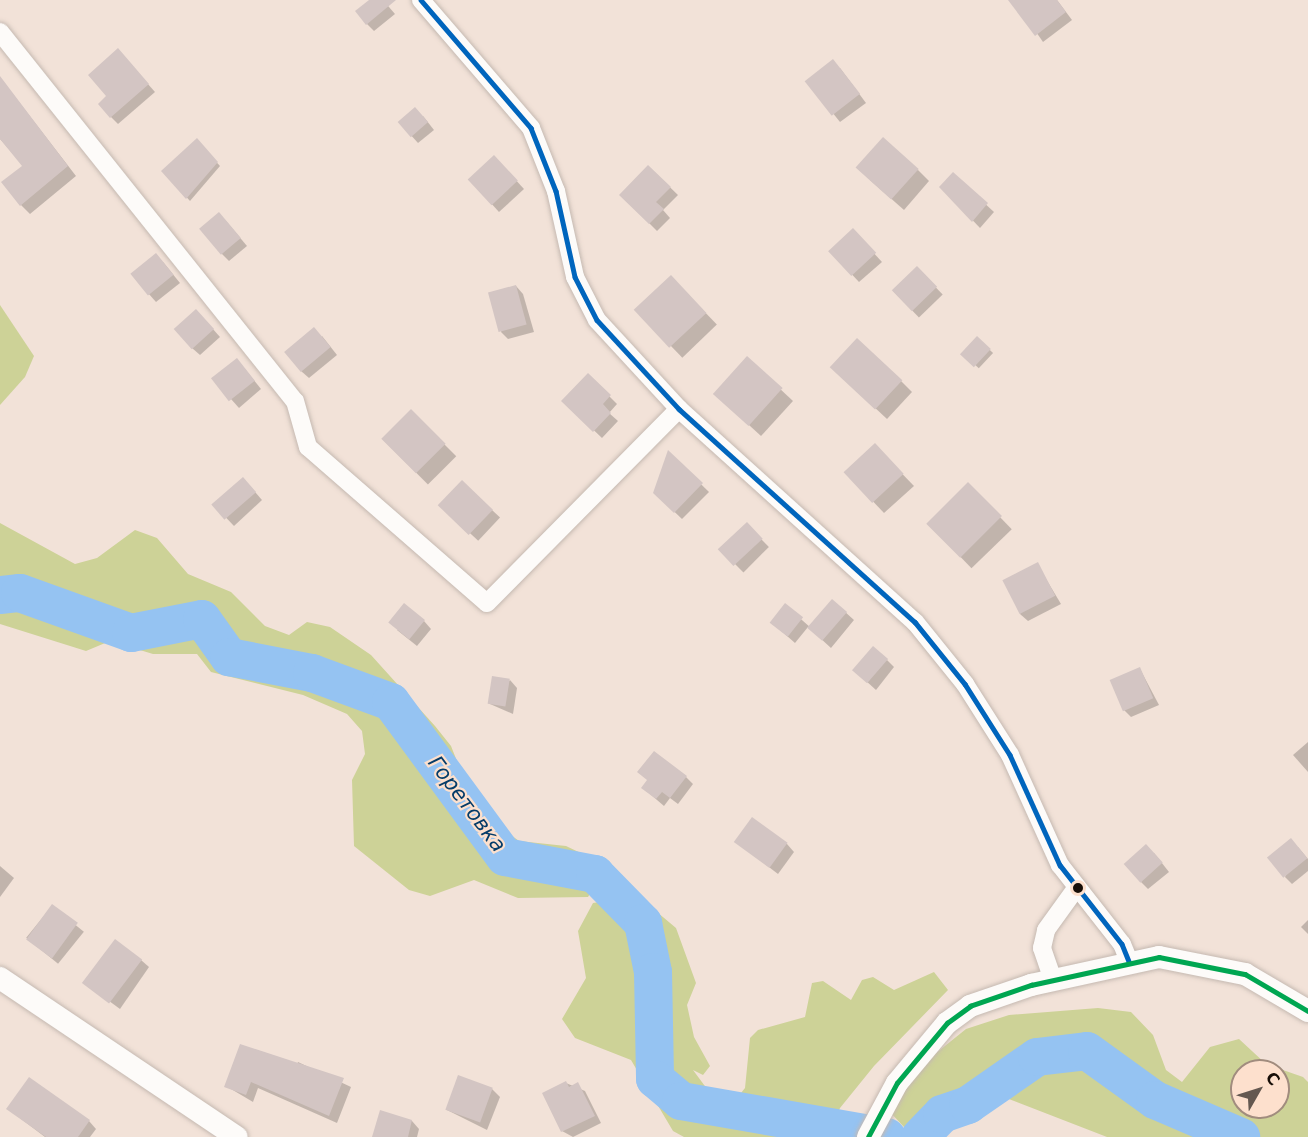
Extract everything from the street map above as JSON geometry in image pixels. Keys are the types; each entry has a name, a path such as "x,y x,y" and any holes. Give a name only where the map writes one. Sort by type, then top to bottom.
{"street":[{"path":"421,0 531,128 556,191 575,277 597,320 679,409 915,622 965,684 1010,754 1060,866 1129,962"},
{"path":"0,32 296,401 308,447 487,603 679,409"},
{"path":"1053,980 1042,948 1046,930 1077,887"},
{"path":"872,1130 915,1057 947,1023 988,998 1053,980 1159,957 1245,974 1308,1011"},
{"path":"0,978 237,1137"}],"green space":[{"path":"0,305 34,356 25,377 0,405"},
{"path":"0,523 75,564 97,558 135,530 157,538 188,574 231,592 265,626 289,635 307,622 330,627 371,655 435,726 451,746 468,789 499,826 519,841 566,846 587,856 601,876 588,897 518,898 474,880 430,896 409,890 354,846 352,780 365,754 362,731 347,714 303,695 211,672 197,654 153,654 110,641 86,651 0,624"},
{"path":"606,901 651,907 676,928 696,983 687,1005 694,1037 710,1066 703,1075 693,1070 713,1097 725,1100 737,1098 745,1088 750,1038 758,1030 805,1017 812,983 823,981 851,1000 862,980 873,977 894,990 934,972 948,990 874,1066 840,1108 827,1137 684,1137 673,1131 631,1060 575,1038 562,1019 586,978 578,931 593,903"},
{"path":"1098,1008 1131,1012 1153,1035 1166,1070 1182,1082 1210,1047 1239,1039 1261,1059 1230,1059 1230,1119 1290,1119 1290,1072 1303,1077 1308,1082 1308,1137 1107,1137 1001,1096 968,1123 904,1127 889,1111 925,1062 966,1029 1009,1015"}],"building":[{"path":"369,0 396,0 366,25 355,11"},
{"path":"1008,0 1057,0 1066,12 1035,36"},
{"path":"118,48 149,84 110,118 98,104 106,96 88,75"},
{"path":"833,59 860,94 832,116 805,81"},
{"path":"0,76 68,166 20,206 1,182 22,166 0,139"},
{"path":"415,107 428,122 411,137 398,122"},
{"path":"883,137 919,169 891,200 856,167"},
{"path":"197,138 218,162 186,199 161,171"},
{"path":"494,155 518,181 492,205 468,180"},
{"path":"648,165 671,187 656,202 664,209 649,224 619,195"},
{"path":"953,172 988,203 972,222 939,187"},
{"path":"219,212 241,238 221,255 199,229"},
{"path":"853,228 876,253 851,276 828,251"},
{"path":"156,253 174,275 148,296 130,274"},
{"path":"917,266 937,287 912,311 892,290"},
{"path":"671,275 706,313 669,348 634,310"},
{"path":"516,285 527,325 499,332 488,293"},
{"path":"196,309 214,329 192,349 174,329"},
{"path":"314,327 331,347 301,372 284,352"},
{"path":"977,336 991,349 974,367 960,354"},
{"path":"857,338 902,380 875,410 830,367"},
{"path":"747,356 783,388 749,426 713,394"},
{"path":"237,358 255,381 229,401 211,378"},
{"path":"588,373 611,395 603,404 611,413 593,432 561,401"},
{"path":"411,409 446,444 416,473 381,439"},
{"path":"875,443 904,474 872,503 844,472"},
{"path":"668,450 703,483 674,513 653,493"},
{"path":"243,477 256,492 224,520 211,505"},
{"path":"462,480 493,510 469,535 438,505"},
{"path":"968,482 1002,516 960,558 926,524"},
{"path":"747,522 763,539 733,566 718,549"},
{"path":"1038,562 1055,596 1020,614 1002,580"},
{"path":"832,599 847,612 822,641 807,628"},
{"path":"404,603 425,620 409,639 388,622"},
{"path":"785,603 803,617 788,637 770,623"},
{"path":"873,646 888,659 867,683 852,670"},
{"path":"1140,667 1153,698 1123,711 1110,680"},
{"path":"492,676 510,679 505,706 488,704"},
{"path":"654,751 687,776 670,798 662,792 656,799 641,788 647,780 637,772"},
{"path":"752,817 788,843 769,868 734,842"},
{"path":"1291,838 1307,858 1283,878 1267,858"},
{"path":"1146,844 1163,863 1140,883 1124,864"},
{"path":"52,904 78,923 52,958 26,940"},
{"path":"115,939 142,959 109,1003 82,983"},
{"path":"240,1044 344,1078 329,1116 251,1082 246,1095 224,1087"},
{"path":"458,1075 493,1088 480,1122 445,1110"},
{"path":"29,1077 90,1120 78,1137 46,1137 6,1109"},
{"path":"566,1081 569,1087 578,1082 595,1116 561,1132 542,1093"},
{"path":"380,1110 412,1120 408,1137 372,1137"}],"waterway":[{"name":"Горетовка","path":"0,595 20,593 131,633 202,619 229,657 312,673 391,702 505,857 595,874 643,923 653,972 655,1079 681,1101 887,1137"},
{"name":"Горетовка","path":"920,1137 942,1114 968,1105 1037,1057 1087,1051 1155,1100 1241,1137"}],"transit line":[{"path":"421,0 531,128 556,191 575,277 597,320 679,409 915,622 965,684 1010,755 1060,865 1122,944 1129,961"},
{"path":"868,1137 897,1083 947,1023 970,1006 1031,985 1159,957 1245,974 1308,1011"}]}
